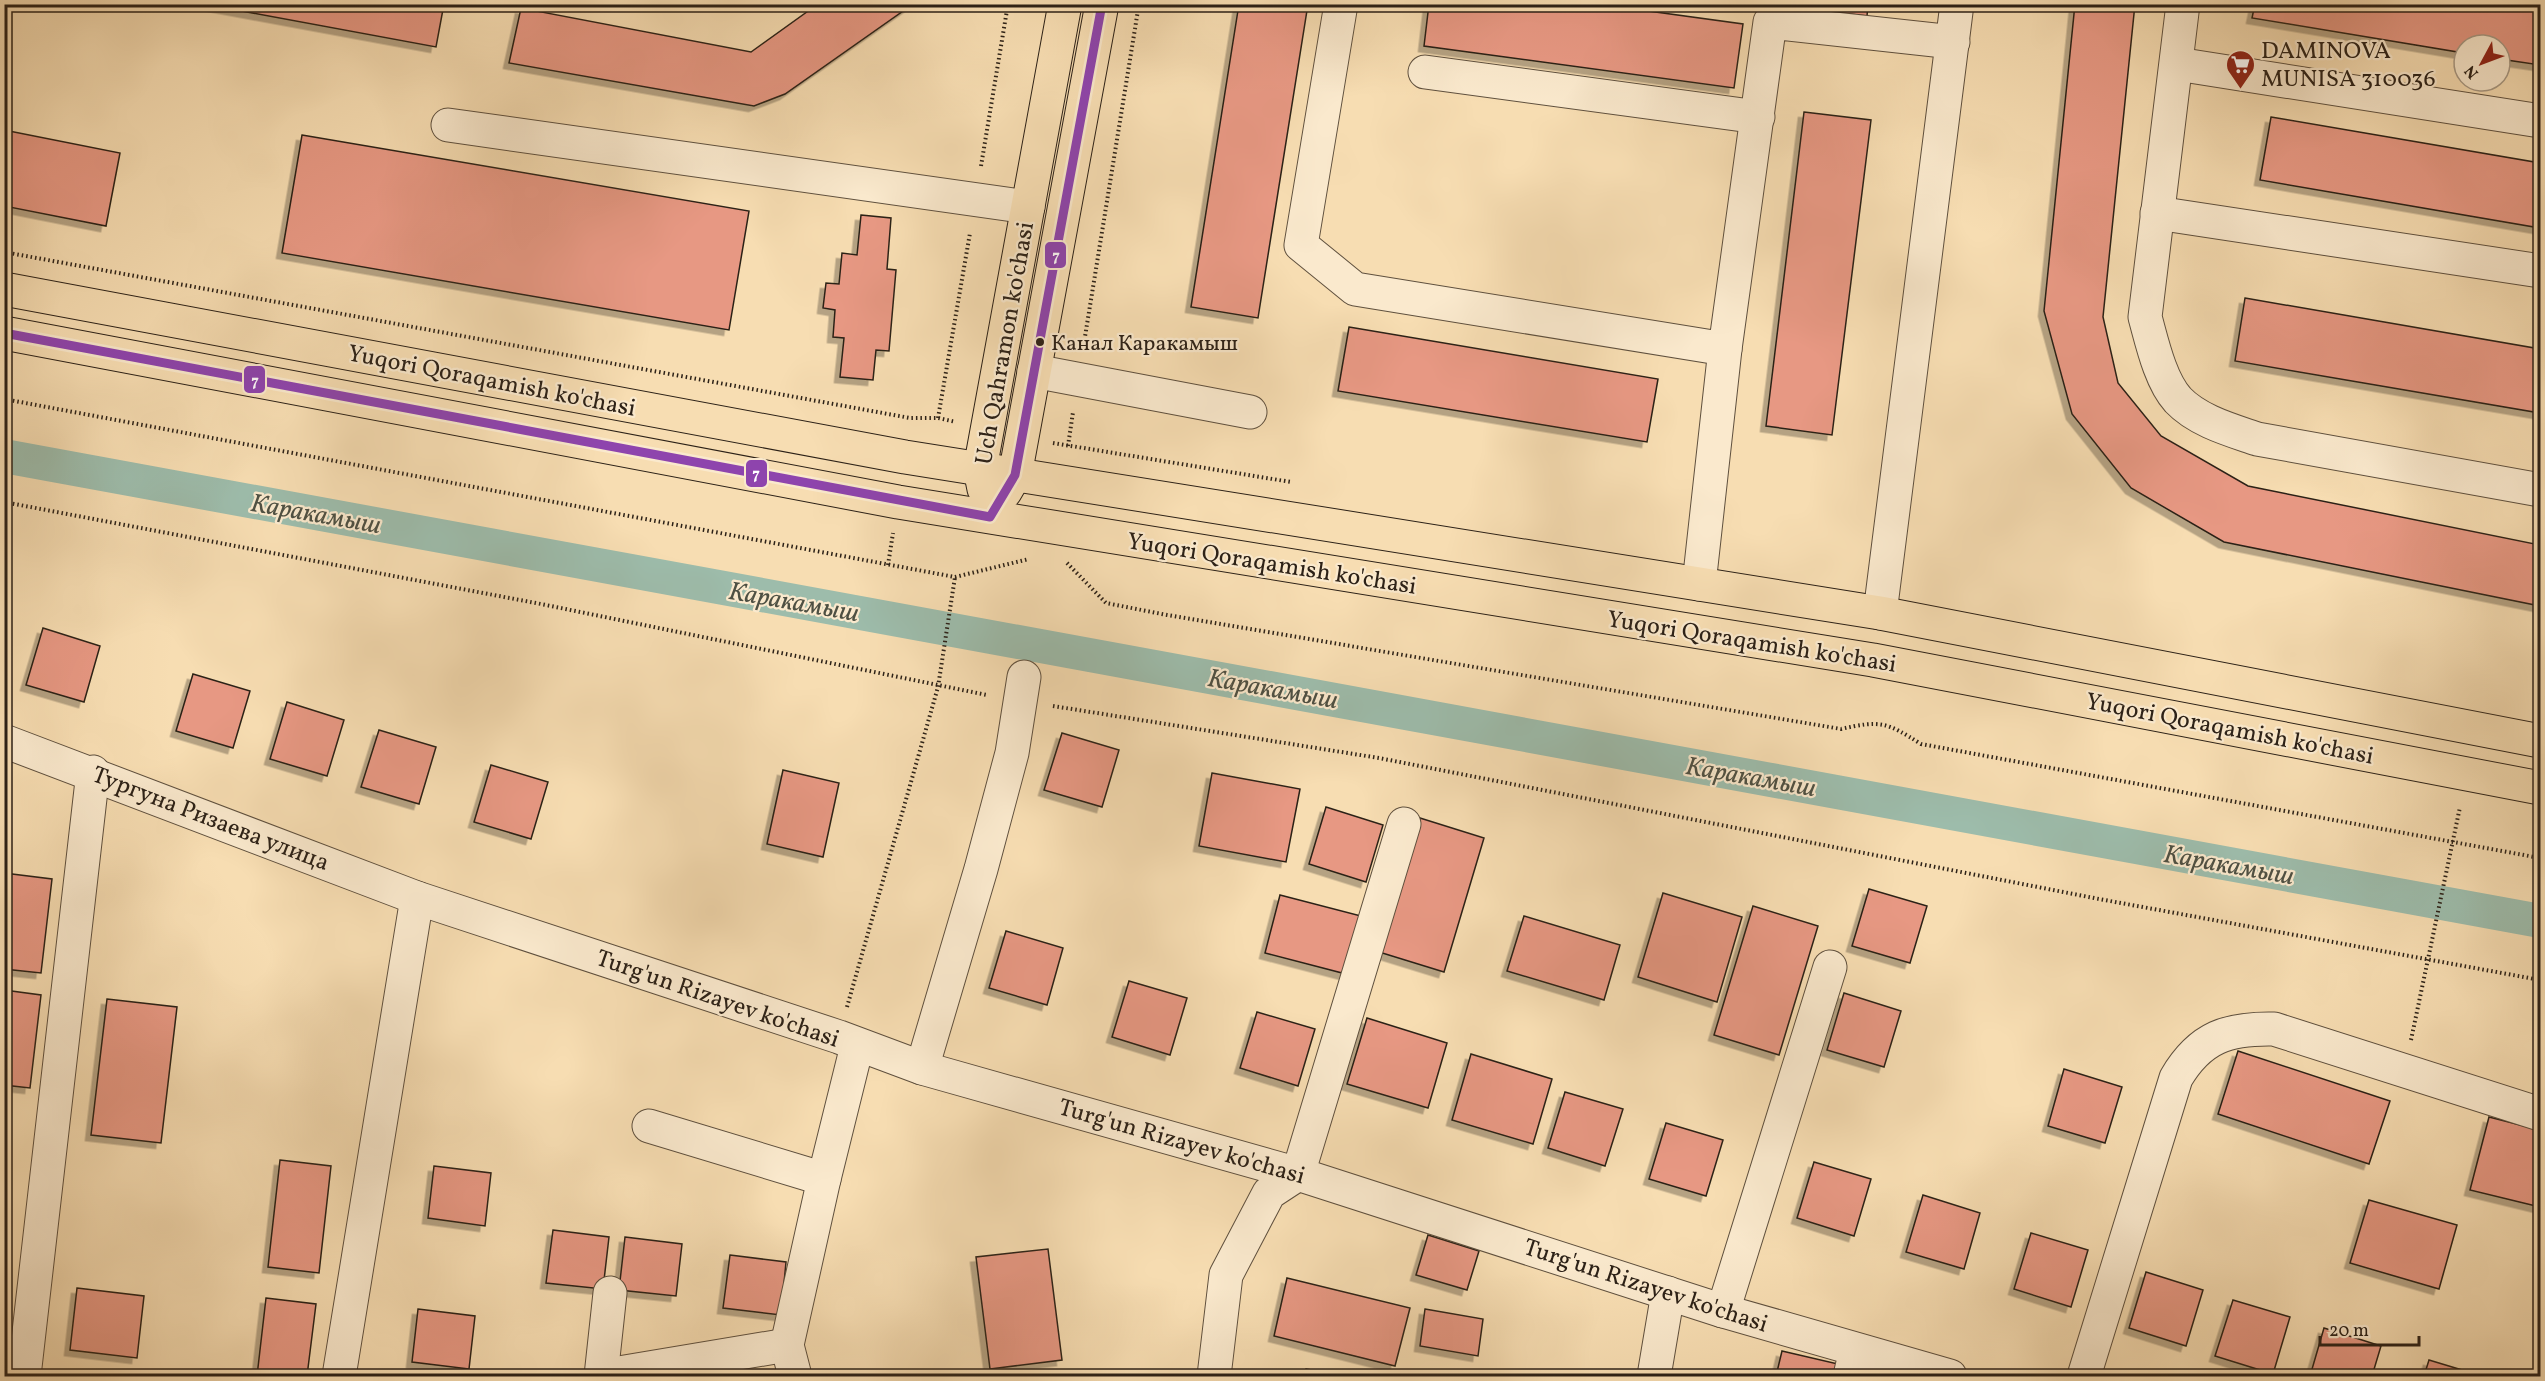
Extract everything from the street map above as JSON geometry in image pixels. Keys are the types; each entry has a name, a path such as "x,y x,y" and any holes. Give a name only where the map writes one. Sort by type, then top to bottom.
{"main road":[{"name":"Uch Qahramon ko'chasi","path":"990,517 980,469 1065,4"},
{"name":"Uch Qahramon ko'chasi","path":"990,517 1015,475 1102,4"},
{"name":"Yuqori Qoraqamish ko'chasi","path":"4,289 980,469 1880,613 2541,741"},
{"name":"Yuqori Qoraqamish ko'chasi","path":"4,333 990,517 1873,660 2541,788"}],"street":[{"path":"1341,4 1301,245 1355,289 1725,349"},
{"path":"1880,613 1957,4"},
{"path":"2183,4 2145,317 2159,364 2178,399 2213,423 2257,439 2541,490"},
{"path":"1699,584 1725,349 1770,22 1953,42"},
{"path":"2177,64 2541,121"},
{"path":"1425,72 1758,117"},
{"path":"448,125 1028,207"},
{"path":"2157,213 2541,272"},
{"path":"1034,371 1250,412"},
{"path":"922,1068 981,869 1012,753 1022,689"},
{"name":"Тургуна Ризаева улица","path":"4,741 93,772 417,898"},
{"path":"24,1377 93,772"},
{"path":"1214,1377 1226,1275 1269,1193 1298,1174 1404,824"},
{"path":"339,1377 417,898"},
{"name":"Turg'un Rizayev ko'chasi","path":"417,898 848,1041 922,1068 1298,1174 1668,1293 1723,1311 1853,1363 1950,1377"},
{"path":"1723,1311 1830,967"},
{"path":"2084,1377 2176,1078 2191,1056 2212,1038 2228,1033 2274,1029 2541,1114"},
{"path":"795,1377 787,1345 824,1179 848,1041"},
{"path":"649,1126 824,1179"},
{"path":"610,1293 601,1377 787,1345"},
{"path":"1654,1377 1668,1293"}],"path":[{"path":"1065,483 1078,380 1139,4"},
{"path":"4,252 886,414 959,422"},
{"path":"4,399 955,577 1033,558"},
{"path":"4,502 541,604 938,687 1022,689 2099,899 2541,980"},
{"path":"888,565 895,524"},
{"path":"1064,560 1106,603 1841,729 1872,722 1893,727 1921,744 2541,858"},
{"path":"848,1041 938,687 955,577"},
{"path":"2404,1070 2437,927 2467,774"}],"building":[{"path":"204,4 444,4 436,47"},
{"path":"818,4 913,4 785,94 754,106 509,63 521,8 751,52"},
{"path":"1239,4 1308,4 1258,318 1191,307"},
{"path":"1429,4 1597,4 1743,24 1734,88 1424,46"},
{"path":"1797,4 1868,4 1867,16 1797,8"},
{"path":"2075,4 2135,4 2103,317 2118,383 2161,436 2248,486 2540,545 2540,606 2224,542 2131,488 2072,414 2044,311"},
{"path":"2255,4 2540,4 2540,65 2512,61 2512,33 2452,33 2452,51 2252,18"},
{"path":"1804,112 1871,120 1832,435 1766,426"},
{"path":"2271,117 2540,163 2540,228 2260,180"},
{"path":"4,130 120,153 106,226 4,206"},
{"path":"302,135 749,211 729,330 282,253"},
{"path":"861,215 891,218 887,269 896,270 889,351 876,350 873,380 840,377 844,338 833,337 835,310 823,308 826,283 839,284 842,253 857,255"},
{"path":"2245,298 2540,349 2540,413 2235,361"},
{"path":"1349,327 1658,379 1647,442 1338,391"},
{"path":"43,628 100,646 84,702 26,685"},
{"path":"193,674 250,691 233,748 176,731"},
{"path":"287,702 344,720 327,776 270,759"},
{"path":"379,730 436,747 419,804 361,787"},
{"path":"1062,733 1119,750 1102,807 1044,790"},
{"path":"491,765 548,782 531,839 474,822"},
{"path":"783,770 839,783 823,857 767,844"},
{"path":"1212,773 1300,789 1286,862 1199,846"},
{"path":"1326,807 1383,825 1366,882 1309,864"},
{"path":"1420,818 1484,838 1444,972 1379,952"},
{"path":"4,873 52,879 41,973 4,969"},
{"path":"1869,889 1927,906 1910,963 1852,946"},
{"path":"1663,893 1742,917 1717,1002 1638,977"},
{"path":"1280,895 1361,916 1346,974 1265,953"},
{"path":"1753,906 1818,926 1779,1055 1714,1035"},
{"path":"1524,916 1620,945 1604,1000 1507,971"},
{"path":"1006,931 1063,948 1047,1005 989,988"},
{"path":"1129,981 1187,998 1170,1055 1112,1037"},
{"path":"4,990 41,995 30,1088 4,1085"},
{"path":"1844,993 1901,1011 1884,1067 1827,1050"},
{"path":"107,999 177,1007 161,1143 91,1135"},
{"path":"1257,1012 1315,1029 1298,1086 1240,1068"},
{"path":"1367,1018 1447,1043 1428,1108 1347,1084"},
{"path":"2238,1051 2390,1101 2369,1164 2218,1114"},
{"path":"1471,1054 1552,1079 1533,1144 1452,1120"},
{"path":"2064,1069 2122,1087 2105,1143 2048,1126"},
{"path":"1565,1092 1623,1109 1605,1166 1548,1148"},
{"path":"2489,1117 2540,1130 2540,1207 2470,1190"},
{"path":"1666,1123 1723,1140 1706,1196 1649,1179"},
{"path":"280,1160 331,1166 319,1273 268,1267"},
{"path":"1814,1162 1871,1179 1854,1236 1797,1218"},
{"path":"434,1166 491,1173 485,1226 428,1218"},
{"path":"1923,1195 1980,1213 1964,1269 1906,1252"},
{"path":"2369,1200 2457,1225 2439,1289 2350,1263"},
{"path":"553,1230 609,1237 603,1289 546,1283"},
{"path":"2031,1233 2088,1250 2071,1307 2014,1289"},
{"path":"1428,1235 1479,1251 1467,1290 1416,1275"},
{"path":"625,1237 682,1244 676,1296 619,1290"},
{"path":"1048,1249 1062,1360 990,1369 976,1257"},
{"path":"730,1255 786,1262 781,1315 723,1308"},
{"path":"2146,1272 2203,1290 2186,1346 2129,1328"},
{"path":"1287,1278 1410,1308 1395,1366 1274,1336"},
{"path":"77,1288 144,1296 137,1358 70,1350"},
{"path":"266,1298 316,1304 307,1376 257,1376"},
{"path":"2233,1300 2290,1317 2273,1374 2215,1356"},
{"path":"418,1309 475,1316 469,1369 412,1362"},
{"path":"1425,1309 1483,1319 1478,1356 1420,1346"},
{"path":"2324,1328 2381,1346 2372,1376 2310,1376"},
{"path":"1782,1351 1838,1364 1835,1376 1776,1376"},
{"path":"2429,1360 2482,1376 2424,1376"},
{"path":"1306,1369 1347,1376 1305,1376"}],"waterway":[{"name":"Каракамыш","path":"4,456 2540,921"}],"transit line":[{"name":"7","path":"4,333 990,517 1015,475 1102,4"}],"place":[{"name":"DAMINOVA MUNISA 310036","path":"2240,90"},
{"name":"Канал Каракамыш","path":"1040,342"}]}
